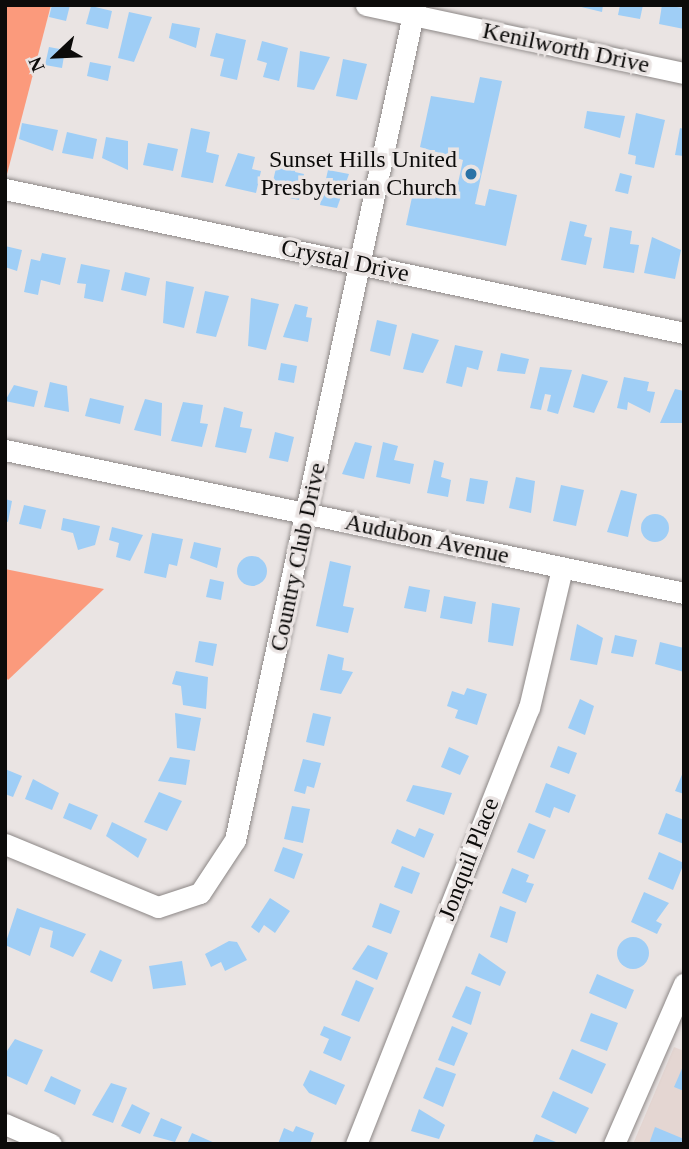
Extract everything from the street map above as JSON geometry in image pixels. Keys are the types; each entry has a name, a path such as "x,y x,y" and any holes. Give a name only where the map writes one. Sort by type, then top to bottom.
{"street":[{"name":"Kenilworth Drive","path":"366,5 414,10 684,73"},
{"name":"Country Club Drive","path":"5,844 158,907 200,893 216,875 235,840 309,513 358,264 414,10"},
{"name":"Crystal Drive","path":"5,189 684,333"},
{"name":"Audubon Avenue","path":"5,450 684,593"},
{"name":"Jonquil Place","path":"356,1144 528,709 562,568"},
{"path":"614,1144 677,1020 684,984"},
{"path":"5,1124 51,1144"}],"shaded area":[{"path":"5,5 51,5 5,182"},
{"path":"5,569 104,589 8,680 5,676"},
{"path":"674,1047 684,1051 684,1144 633,1144"}],"building":[{"path":"52,5 70,5 66,21 49,17"},
{"path":"573,5 603,5 602,12"},
{"path":"620,5 643,5 640,19 618,15"},
{"path":"662,5 684,8 684,29 659,24"},
{"path":"91,6 112,11 108,29 86,24"},
{"path":"129,12 152,17 134,62 118,58"},
{"path":"172,23 200,28 196,48 169,38"},
{"path":"216,33 246,40 237,80 220,76 224,59 210,56"},
{"path":"262,41 288,48 279,81 263,77 267,63 257,60"},
{"path":"49,47 65,50 62,68 45,65"},
{"path":"300,51 330,57 314,90 297,87"},
{"path":"343,59 367,64 357,100 336,96"},
{"path":"90,62 111,66 108,81 87,76"},
{"name":"Sunset Hills United Presbyterian Church","path":"480,77 502,81 475,204 485,206 489,189 517,195 506,246 406,225 414,188 455,197 463,160 420,147 431,96 474,103"},
{"path":"587,111 625,116 620,138 584,128"},
{"path":"636,113 665,120 654,168 635,164 636,156 628,154"},
{"path":"22,123 58,130 53,151 19,139"},
{"path":"191,128 210,132 206,152 219,155 213,183 181,177"},
{"path":"680,128 684,129 684,156 675,155"},
{"path":"67,132 97,139 93,159 62,153"},
{"path":"106,137 128,141 128,170 102,158"},
{"path":"148,143 178,149 173,171 143,165"},
{"path":"238,153 255,157 252,169 261,171 256,193 225,186"},
{"path":"279,155 297,159 295,172 304,174 299,200 270,194"},
{"path":"328,170 349,174 337,208 320,205"},
{"path":"620,173 632,176 628,194 615,191"},
{"path":"570,221 587,225 584,236 592,238 586,265 561,260"},
{"path":"610,227 632,231 630,244 639,245 634,273 603,268"},
{"path":"652,237 681,250 675,279 644,273"},
{"path":"5,246 22,250 17,271 5,267"},
{"path":"42,253 66,258 60,285 41,280 38,295 24,292 31,259 40,261"},
{"path":"81,264 110,270 103,302 84,298 86,284 77,283"},
{"path":"125,272 150,278 146,296 121,290"},
{"path":"166,281 194,287 184,328 163,323"},
{"path":"205,291 229,296 216,337 196,333"},
{"path":"251,298 279,304 266,350 248,346"},
{"path":"295,304 308,307 306,317 312,318 308,342 283,337"},
{"path":"377,320 397,325 390,356 370,351"},
{"path":"412,333 439,340 423,373 403,369"},
{"path":"455,345 483,351 478,370 467,367 462,387 446,383"},
{"path":"501,353 529,359 525,374 497,371"},
{"path":"281,363 297,366 294,383 278,380"},
{"path":"540,367 572,370 558,414 547,411 551,395 545,394 541,410 530,408"},
{"path":"582,374 608,381 594,413 573,407"},
{"path":"624,377 649,382 647,391 655,392 650,413 628,402 627,410 617,408"},
{"path":"50,382 67,386 69,412 44,407"},
{"path":"14,385 38,391 34,407 5,401"},
{"path":"675,389 684,391 684,423 660,423"},
{"path":"90,398 124,406 120,424 85,416"},
{"path":"145,399 162,403 161,436 134,430"},
{"path":"183,402 203,405 200,423 208,424 202,447 171,441"},
{"path":"224,407 243,412 240,427 252,429 246,453 215,447"},
{"path":"275,432 294,437 288,462 269,458"},
{"path":"355,442 372,446 364,479 342,474"},
{"path":"383,442 398,446 394,460 414,464 410,484 376,477"},
{"path":"434,460 444,463 441,477 451,480 448,497 427,493"},
{"path":"516,477 535,481 531,513 509,508"},
{"path":"470,478 488,481 484,504 466,501"},
{"path":"561,485 584,490 576,526 553,521"},
{"path":"621,490 637,494 628,537 607,532"},
{"path":"5,499 12,501 8,522 5,521"},
{"path":"24,505 46,510 41,529 19,524"},
{"path":"655,514 665,518 669,528 665,538 655,542 645,538 641,528 645,518"},
{"path":"63,518 100,526 95,545 78,550 73,533 61,530"},
{"path":"112,527 143,535 130,561 116,557 119,543 109,540"},
{"path":"152,533 183,539 177,566 169,564 166,578 144,573"},
{"path":"194,542 221,548 217,568 190,558"},
{"path":"252,556 262,561 267,571 262,581 252,586 242,581 237,571 242,561"},
{"path":"330,561 351,566 343,606 354,608 348,633 316,626"},
{"path":"210,579 224,582 221,600 206,597"},
{"path":"409,586 430,590 426,612 404,608"},
{"path":"444,596 476,602 472,624 440,618"},
{"path":"492,603 520,608 513,646 488,642"},
{"path":"577,624 603,638 597,665 570,660"},
{"path":"615,635 637,640 633,657 611,653"},
{"path":"199,641 217,644 213,666 195,662"},
{"path":"660,642 684,648 684,672 655,664"},
{"path":"328,654 344,658 342,670 353,672 341,694 320,690"},
{"path":"176,671 208,677 206,709 183,705 181,686 172,684"},
{"path":"467,688 487,694 477,725 455,718 458,710 447,706 452,691 464,695"},
{"path":"580,699 594,706 585,735 568,728"},
{"path":"175,713 201,718 195,751 177,748"},
{"path":"313,713 331,717 324,746 306,742"},
{"path":"558,746 577,753 569,774 550,767"},
{"path":"449,747 469,756 460,775 441,767"},
{"path":"170,757 190,760 186,785 158,781"},
{"path":"303,759 321,763 314,788 307,786 305,794 294,791"},
{"path":"5,769 22,776 13,797 5,794"},
{"path":"684,770 684,794 675,791"},
{"path":"33,779 59,793 52,810 25,799"},
{"path":"546,783 576,795 569,813 554,807 550,818 535,812"},
{"path":"413,785 452,793 444,815 406,801"},
{"path":"159,792 182,801 167,831 144,822"},
{"path":"69,803 98,815 91,830 63,818"},
{"path":"292,806 310,809 303,843 284,839"},
{"path":"666,813 684,820 684,844 658,834"},
{"path":"112,822 147,839 138,858 106,836"},
{"path":"529,823 546,830 534,859 517,852"},
{"path":"419,828 434,834 424,858 391,843 397,829 415,837"},
{"path":"283,847 303,854 294,879 274,871"},
{"path":"659,852 684,863 673,890 648,879"},
{"path":"402,866 420,873 412,894 394,887"},
{"path":"512,868 529,875 526,882 534,884 526,903 502,893"},
{"path":"644,892 669,903 656,921 662,924 657,934 631,922"},
{"path":"270,898 290,911 275,933 264,925 259,933 251,927"},
{"path":"380,903 400,911 391,934 372,927"},
{"path":"500,906 516,912 507,943 490,937"},
{"path":"17,908 86,934 73,957 50,947 53,931 40,927 30,956 5,945"},
{"path":"633,937 645,941 649,953 645,965 633,969 621,965 617,953 621,941"},
{"path":"229,941 237,942 247,960 225,971 221,962 211,967 205,954"},
{"path":"368,945 388,953 377,980 352,969"},
{"path":"100,950 122,960 112,982 90,972"},
{"path":"479,953 506,972 500,986 471,974"},
{"path":"182,961 186,985 153,989 149,966"},
{"path":"597,974 634,990 626,1009 589,993"},
{"path":"356,980 374,988 359,1022 341,1015"},
{"path":"466,986 481,992 471,1025 452,1017"},
{"path":"591,1013 618,1023 607,1051 580,1041"},
{"path":"324,1026 351,1037 341,1061 323,1053 329,1039 320,1035"},
{"path":"452,1026 468,1033 454,1066 438,1060"},
{"path":"15,1039 43,1050 27,1085 5,1075 5,1054"},
{"path":"572,1049 606,1064 592,1094 559,1079"},
{"path":"684,1064 684,1091 674,1087"},
{"path":"436,1067 456,1074 443,1107 423,1098"},
{"path":"310,1070 345,1085 336,1105 309,1093 303,1085"},
{"path":"51,1076 81,1090 75,1105 44,1091"},
{"path":"111,1083 127,1088 113,1123 92,1115"},
{"path":"553,1091 589,1108 576,1134 541,1117"},
{"path":"132,1104 150,1113 140,1134 121,1126"},
{"path":"419,1109 445,1125 439,1139 411,1131"},
{"path":"161,1118 182,1127 175,1142 153,1136"},
{"path":"296,1126 314,1133 310,1144 278,1144 284,1128 293,1132"},
{"path":"655,1127 684,1139 684,1144 649,1144"},
{"path":"192,1133 217,1144 187,1144"},
{"path":"536,1134 561,1144 532,1144"}],"place":[{"name":"Sunset Hills United Presbyterian Church","path":"471,174"}]}
